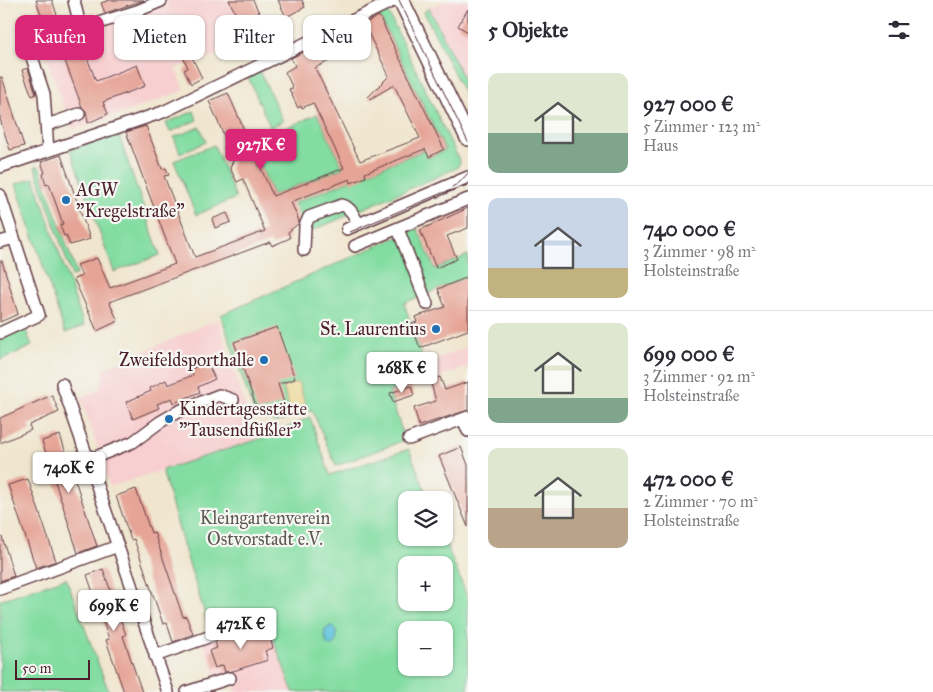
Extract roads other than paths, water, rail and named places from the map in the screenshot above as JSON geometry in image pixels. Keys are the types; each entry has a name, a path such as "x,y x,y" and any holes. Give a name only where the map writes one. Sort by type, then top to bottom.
{"main road":[{"path":"403,1 468,138"}],"street":[{"path":"75,0 78,15"},
{"path":"0,167 163,112 403,1"},
{"path":"104,22 161,2"},
{"path":"33,60 44,94 48,150"},
{"path":"47,125 79,114"},
{"path":"348,229 468,177"},
{"path":"0,195 3,218 14,238 39,315 0,333"},
{"path":"355,246 468,199"},
{"path":"304,250 305,226 309,217 342,205 350,210 359,224"},
{"path":"398,229 427,304"},
{"path":"0,242 14,238"},
{"path":"62,384 168,692"},
{"path":"88,460 133,442 179,411 220,395 233,400"},
{"path":"409,439 466,418 468,431"},
{"path":"0,589 118,546"},
{"path":"155,656 214,635"},
{"path":"187,692 230,678"}],"water":[{"path":"333,626 336,637 334,644 329,646 324,631"}],"tram line":[{"path":"399,0 468,142"},
{"path":"452,187 459,183 468,173"},
{"path":"350,232 442,193 468,185"}],"place":[{"name":"AGW \"Kregelstraße\"","path":"66,200"},
{"name":"St. Laurentius","path":"436,329"},
{"name":"Zweifeldsporthalle","path":"264,360"},
{"name":"Kindertagesstätte \"Tausendfüßler\"","path":"169,419"}],"park label":[{"name":"Kleingartenverein Ostvorstadt e.V.","path":"265,528"}]}
